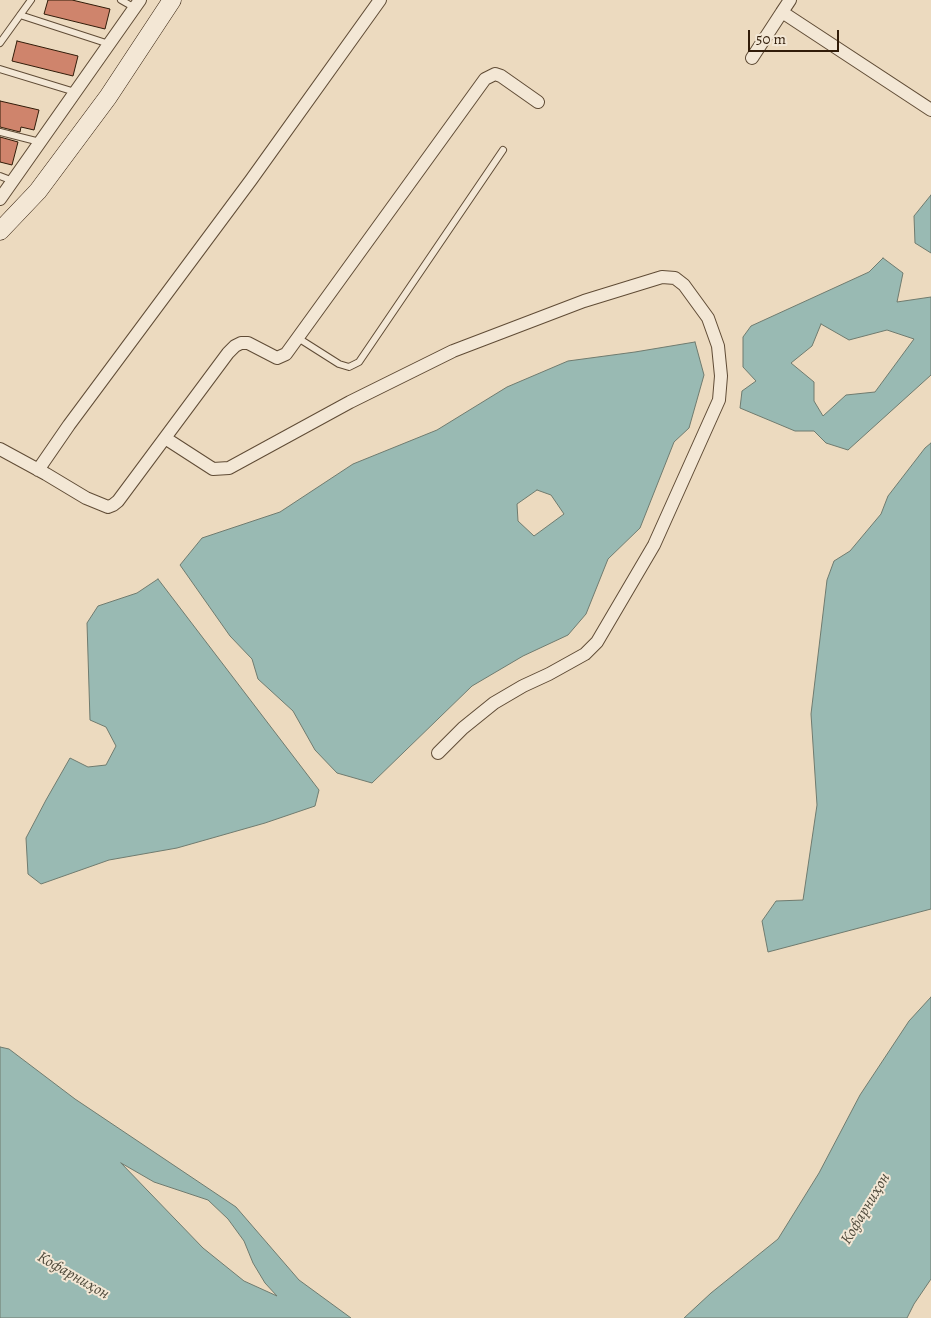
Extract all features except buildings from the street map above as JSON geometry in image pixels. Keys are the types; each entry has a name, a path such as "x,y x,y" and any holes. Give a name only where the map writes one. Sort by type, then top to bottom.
{"main road":[{"path":"0,231 38,191 102,105 172,0"}],"street":[{"path":"38,470 69,425 251,180 380,0"},
{"path":"752,58 790,0"},
{"path":"0,199 137,4"},
{"path":"782,12 931,110"},
{"path":"0,449 86,498 108,507 118,501 235,346 241,343 248,343 277,358 286,354 485,79 495,74 501,76 538,102"},
{"path":"165,438 213,469 229,468 350,402 453,351 584,301 662,277 675,278 684,285 708,318 718,346 719,400 654,545 597,642 585,654 494,703 463,728 438,752"}],"lane":[{"path":"0,43 31,0"},
{"path":"121,0 137,4"},
{"path":"20,15 109,44"},
{"path":"0,69 76,93"},
{"path":"0,132 41,142"},
{"path":"298,338 339,364 350,367 359,362 503,150"},
{"path":"0,176 14,181"}],"water":[{"path":"931,195 931,253 915,243 914,216"},
{"path":"883,258 903,273 897,302 931,297 931,375 848,450 826,443 814,431 795,431 740,408 742,391 756,381 743,367 743,337 751,326 869,272","holes":["821,324 849,340 887,330 914,339 875,392 846,395 823,416 814,401 814,382 791,363 812,346"]},
{"path":"695,342 704,375 689,428 674,442 640,528 608,559 586,614 568,635 523,656 472,686 372,783 337,773 315,750 293,711 258,679 252,659 230,636 180,565 202,538 280,512 353,464 437,430 507,387 568,361","holes":["537,490 551,495 564,514 534,536 518,521 517,504"]},
{"path":"931,443 931,909 768,952 762,921 776,901 803,900 817,805 811,714 827,580 834,561 850,551 881,514 888,496 925,448"},
{"path":"158,579 319,790 315,806 265,823 177,848 109,860 41,884 28,874 26,838 46,800 70,758 88,767 106,765 116,746 106,727 90,720 87,623 98,606 137,593"},
{"name":"Кофарниҳон","path":"931,997 931,1279 907,1318 684,1318 711,1293 778,1239 819,1173 860,1095 909,1021"},
{"name":"Кофарниҳон","path":"0,1047 9,1049 75,1099 236,1207 299,1280 351,1318 0,1318","holes":["121,1163 154,1182 208,1200 228,1219 244,1241 253,1263 265,1283 277,1296 244,1281 203,1248"]}]}
